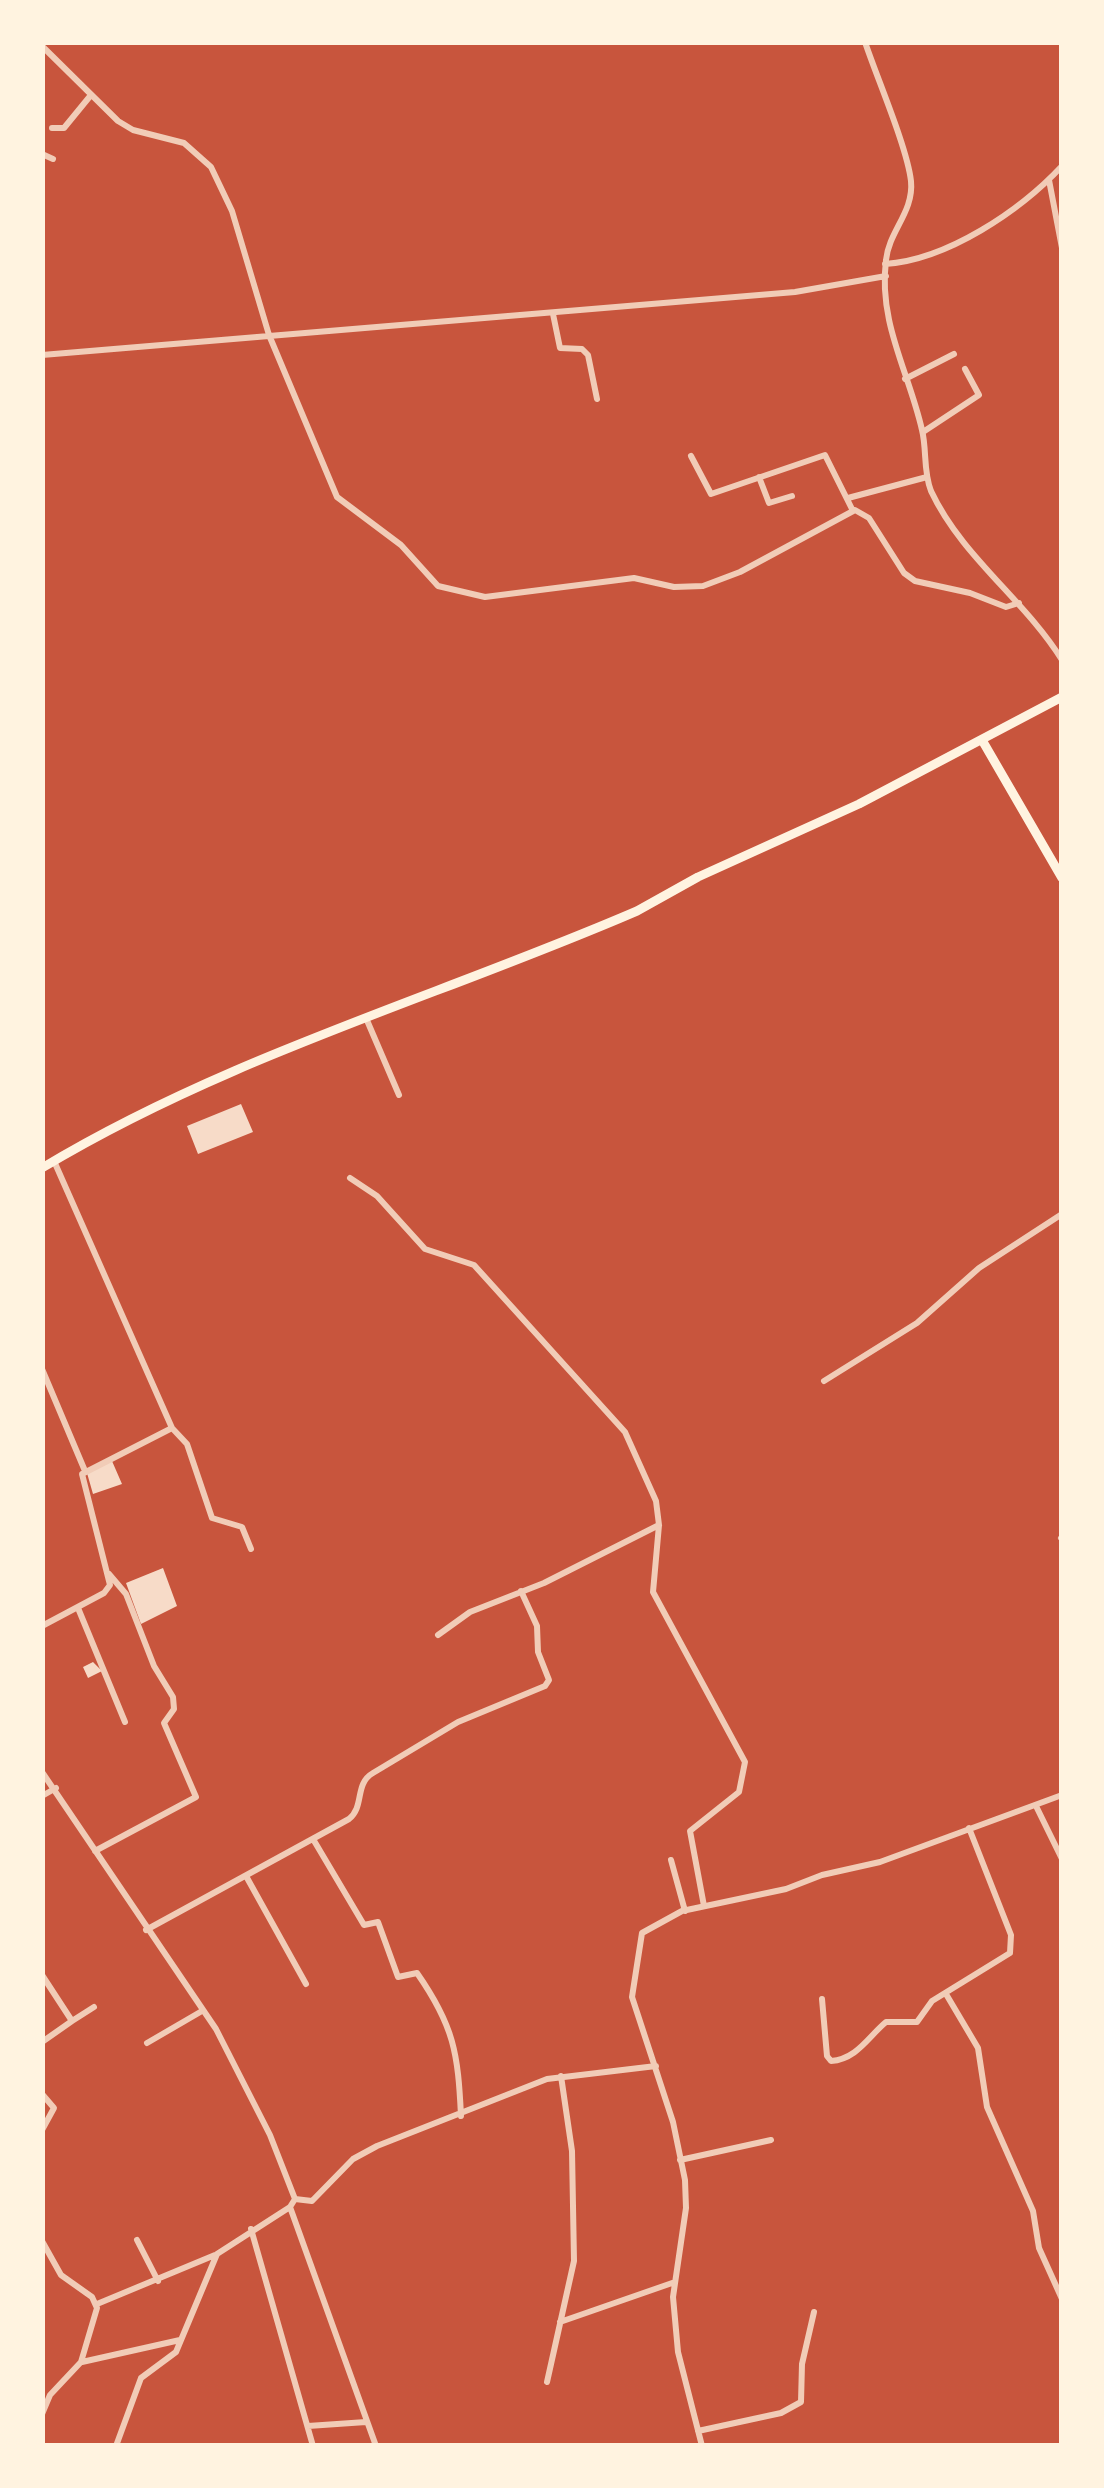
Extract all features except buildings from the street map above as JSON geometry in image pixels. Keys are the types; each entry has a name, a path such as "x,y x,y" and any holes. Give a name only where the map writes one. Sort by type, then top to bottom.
{"main road":[{"path":"42,1168 88,1139 226,1072 637,911 698,877 859,804 1061,697"},
{"path":"982,740 1062,878"}],"street":[{"path":"865,42 911,182 907,210 885,264 889,332 922,432 927,477 934,495 984,570 1015,605 1042,627 1062,660"},
{"path":"43,46 125,126 184,143 211,166 232,212 338,496 401,545 430,580 463,596 485,597 634,578 674,587 703,586 740,572 851,504 927,477"},
{"path":"52,128 64,128 91,95"},
{"path":"42,154 53,159"},
{"path":"885,264 923,259 980,228 1049,180 1062,166"},
{"path":"1049,180 1062,248"},
{"path":"42,355 796,292 886,276"},
{"path":"554,314 560,348 582,349 588,355 597,400"},
{"path":"904,380 954,354"},
{"path":"922,432 979,395 964,369"},
{"path":"692,456 711,494 825,456 851,504 869,518 914,581 1015,605"},
{"path":"759,476 769,503 792,496"},
{"path":"366,1018 399,1095"},
{"path":"54,1162 172,1428 186,1444 212,1518 242,1526 251,1549"},
{"path":"350,1178 377,1196 425,1250 474,1265 618,1424 652,1485 659,1526 654,1592 745,1762 740,1792 690,1830 689,1843 704,1906"},
{"path":"824,1381 917,1323 978,1268 1062,1214"},
{"path":"42,1369 85,1471"},
{"path":"42,1626 108,1590 108,1573 80,1479 85,1471 172,1428"},
{"path":"438,1635 464,1616 659,1526"},
{"path":"95,1851 196,1797 164,1722 174,1707 173,1698 156,1671 126,1594 108,1573"},
{"path":"146,1930 354,1815 366,1777 458,1722 526,1696 549,1682 538,1652 537,1626 521,1592"},
{"path":"78,1608 125,1722"},
{"path":"42,1772 202,2010 249,2091 295,2198 290,2208 216,2254 97,2304"},
{"path":"42,1796 56,1788"},
{"path":"702,2446 678,2352 675,2282 686,2208 680,2160 656,2066 632,1997 642,1933 685,1911 786,1889 822,1875 880,1862 1062,1795"},
{"path":"1036,1806 1062,1859"},
{"path":"822,1999 827,2056 832,2061 859,2049 886,2022 916,2022 928,2005 1006,1957 1013,1945 969,1828"},
{"path":"313,1839 364,1925 378,1922 398,1977 417,1973 452,2028 460,2061 461,2116"},
{"path":"671,1860 685,1911"},
{"path":"246,1876 306,1984"},
{"path":"42,1974 72,2021"},
{"path":"946,1994 978,2048 988,2107 1033,2211 1039,2248 1062,2299"},
{"path":"42,2042 94,2007"},
{"path":"147,2043 202,2010"},
{"path":"295,2198 312,2201 353,2159 377,2146 561,2076 656,2066"},
{"path":"547,2382 560,2322 566,2312 574,2261 572,2151 561,2076"},
{"path":"42,2094 54,2108 42,2130"},
{"path":"680,2160 771,2140"},
{"path":"290,2208 376,2446"},
{"path":"252,2229 313,2446"},
{"path":"137,2240 158,2281"},
{"path":"42,2241 65,2279 97,2304"},
{"path":"116,2446 141,2378 175,2354 216,2254"},
{"path":"560,2322 675,2282"},
{"path":"42,2414 50,2396 81,2362 97,2304"},
{"path":"698,2431 781,2413 800,2402 802,2364 814,2312"},
{"path":"81,2362 180,2340"},
{"path":"308,2426 366,2422"}]}
